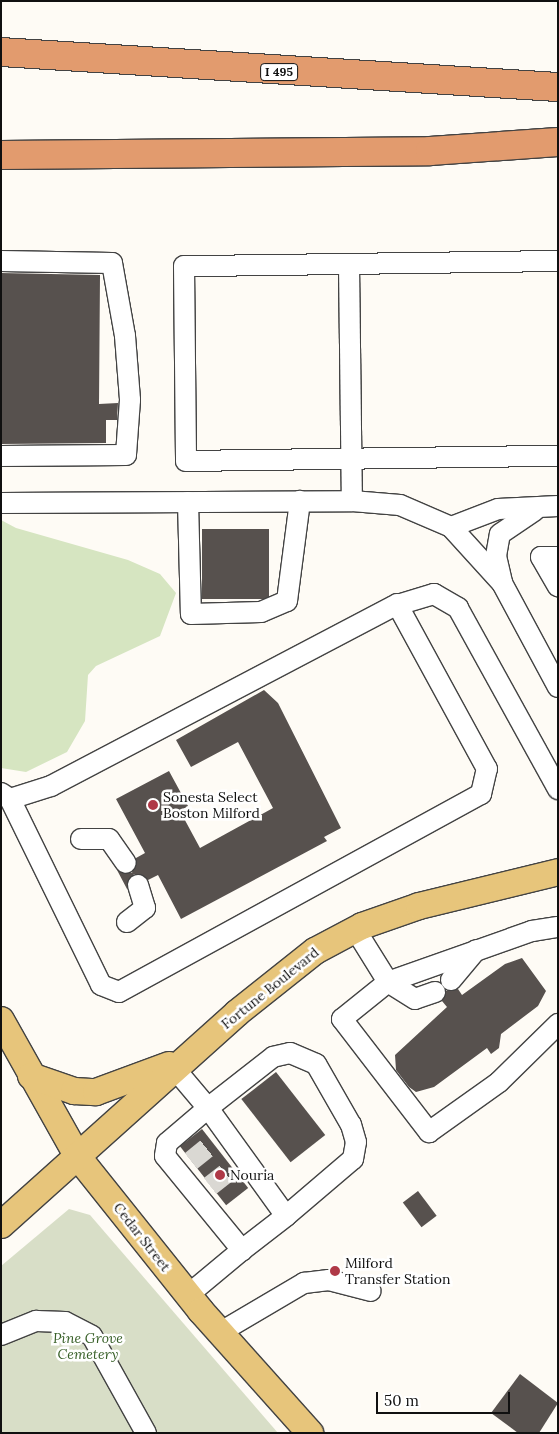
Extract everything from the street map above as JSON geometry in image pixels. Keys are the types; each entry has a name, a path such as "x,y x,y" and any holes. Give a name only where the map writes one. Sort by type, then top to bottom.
{"highway":[{"name":"I 495","path":"1,52 558,87"},
{"path":"1,155 430,151 558,142"}],"main road":[{"name":"Fortune Boulevard","path":"1,1225 182,1063 303,959 355,929 457,894 558,872"},
{"name":"Cedar Street","path":"1,1020 78,1157 219,1333 310,1433"},
{"path":"31,1076 74,1091 96,1092 116,1088 182,1063"}],"lane":[{"path":"1,261 112,263 125,336 130,400 126,455 1,456"},
{"path":"558,261 184,266 186,461 558,456"},
{"path":"349,264 352,501"},
{"path":"188,502 191,614 261,612 287,601 300,501"},
{"path":"1,503 352,501 400,505 451,528 502,583 558,686"},
{"path":"451,528 498,509 550,506"},
{"path":"502,583 496,556 500,534 512,522 550,506"},
{"path":"558,556 541,557 558,586"},
{"path":"398,604 487,769 481,794 119,992 101,985 6,796 59,782 398,604 434,594 458,608 558,789"},
{"path":"81,839 109,840 126,863"},
{"path":"127,922 145,908 138,885"},
{"path":"558,928 476,950 388,982 342,1019 429,1132 499,1082 558,1024"},
{"path":"355,929 388,982 415,999 443,986 476,950"},
{"path":"242,1250 204,1190 185,1166 165,1156 167,1144 213,1103 274,1056 290,1053 316,1064 347,1117 356,1142 353,1159 282,1211"},
{"path":"188,1295 242,1250 343,1156 345,1135 306,1066 297,1062 270,1068 235,1094 213,1103"},
{"path":"182,1063 213,1103 220,1138 238,1163 282,1211"},
{"path":"219,1333 304,1283 329,1280 372,1291"},
{"path":"1,1335 36,1321 65,1322 92,1336 146,1433"}],"green space":[{"path":"1,520 16,528 128,560 160,574 176,593 160,636 96,666 88,675 85,721 67,752 26,772 1,768"},
{"name":"Pine Grove Cemetery","path":"69,1209 90,1215 278,1433 1,1433 1,1266"}],"building":[{"path":"1,273 100,275 99,404 118,403 117,420 106,420 106,443 1,444"},
{"path":"202,529 269,529 269,599 202,599"},
{"name":"Sonesta Select Boston Milford","path":"264,690 278,703 341,828 324,837 327,841 181,919 158,875 148,880 134,874 127,889 117,870 132,873 136,858 145,853 116,799 169,771 188,806 180,811 200,848 273,808 238,742 191,767 176,740"},
{"path":"522,958 546,991 538,1006 501,1034 499,1048 491,1054 487,1048 434,1087 416,1092 409,1087 396,1070 395,1055 447,1007 442,1001 446,991 458,989 462,995 505,964"},
{"path":"276,1072 325,1135 291,1162 241,1099"},
{"path":"202,1129 248,1188 226,1205 180,1146"},
{"path":"418,1191 437,1216 421,1227 403,1202"},
{"path":"520,1374 558,1403 539,1433 518,1433 491,1413"}],"tunnel":[{"path":"191,1161 213,1143"},
{"path":"210,1186 233,1168"}],"place":[{"name":"Sonesta Select Boston Milford","path":"153,805"},
{"name":"Nouria","path":"220,1175"},
{"name":"Milford Transfer Station","path":"335,1271"}]}
